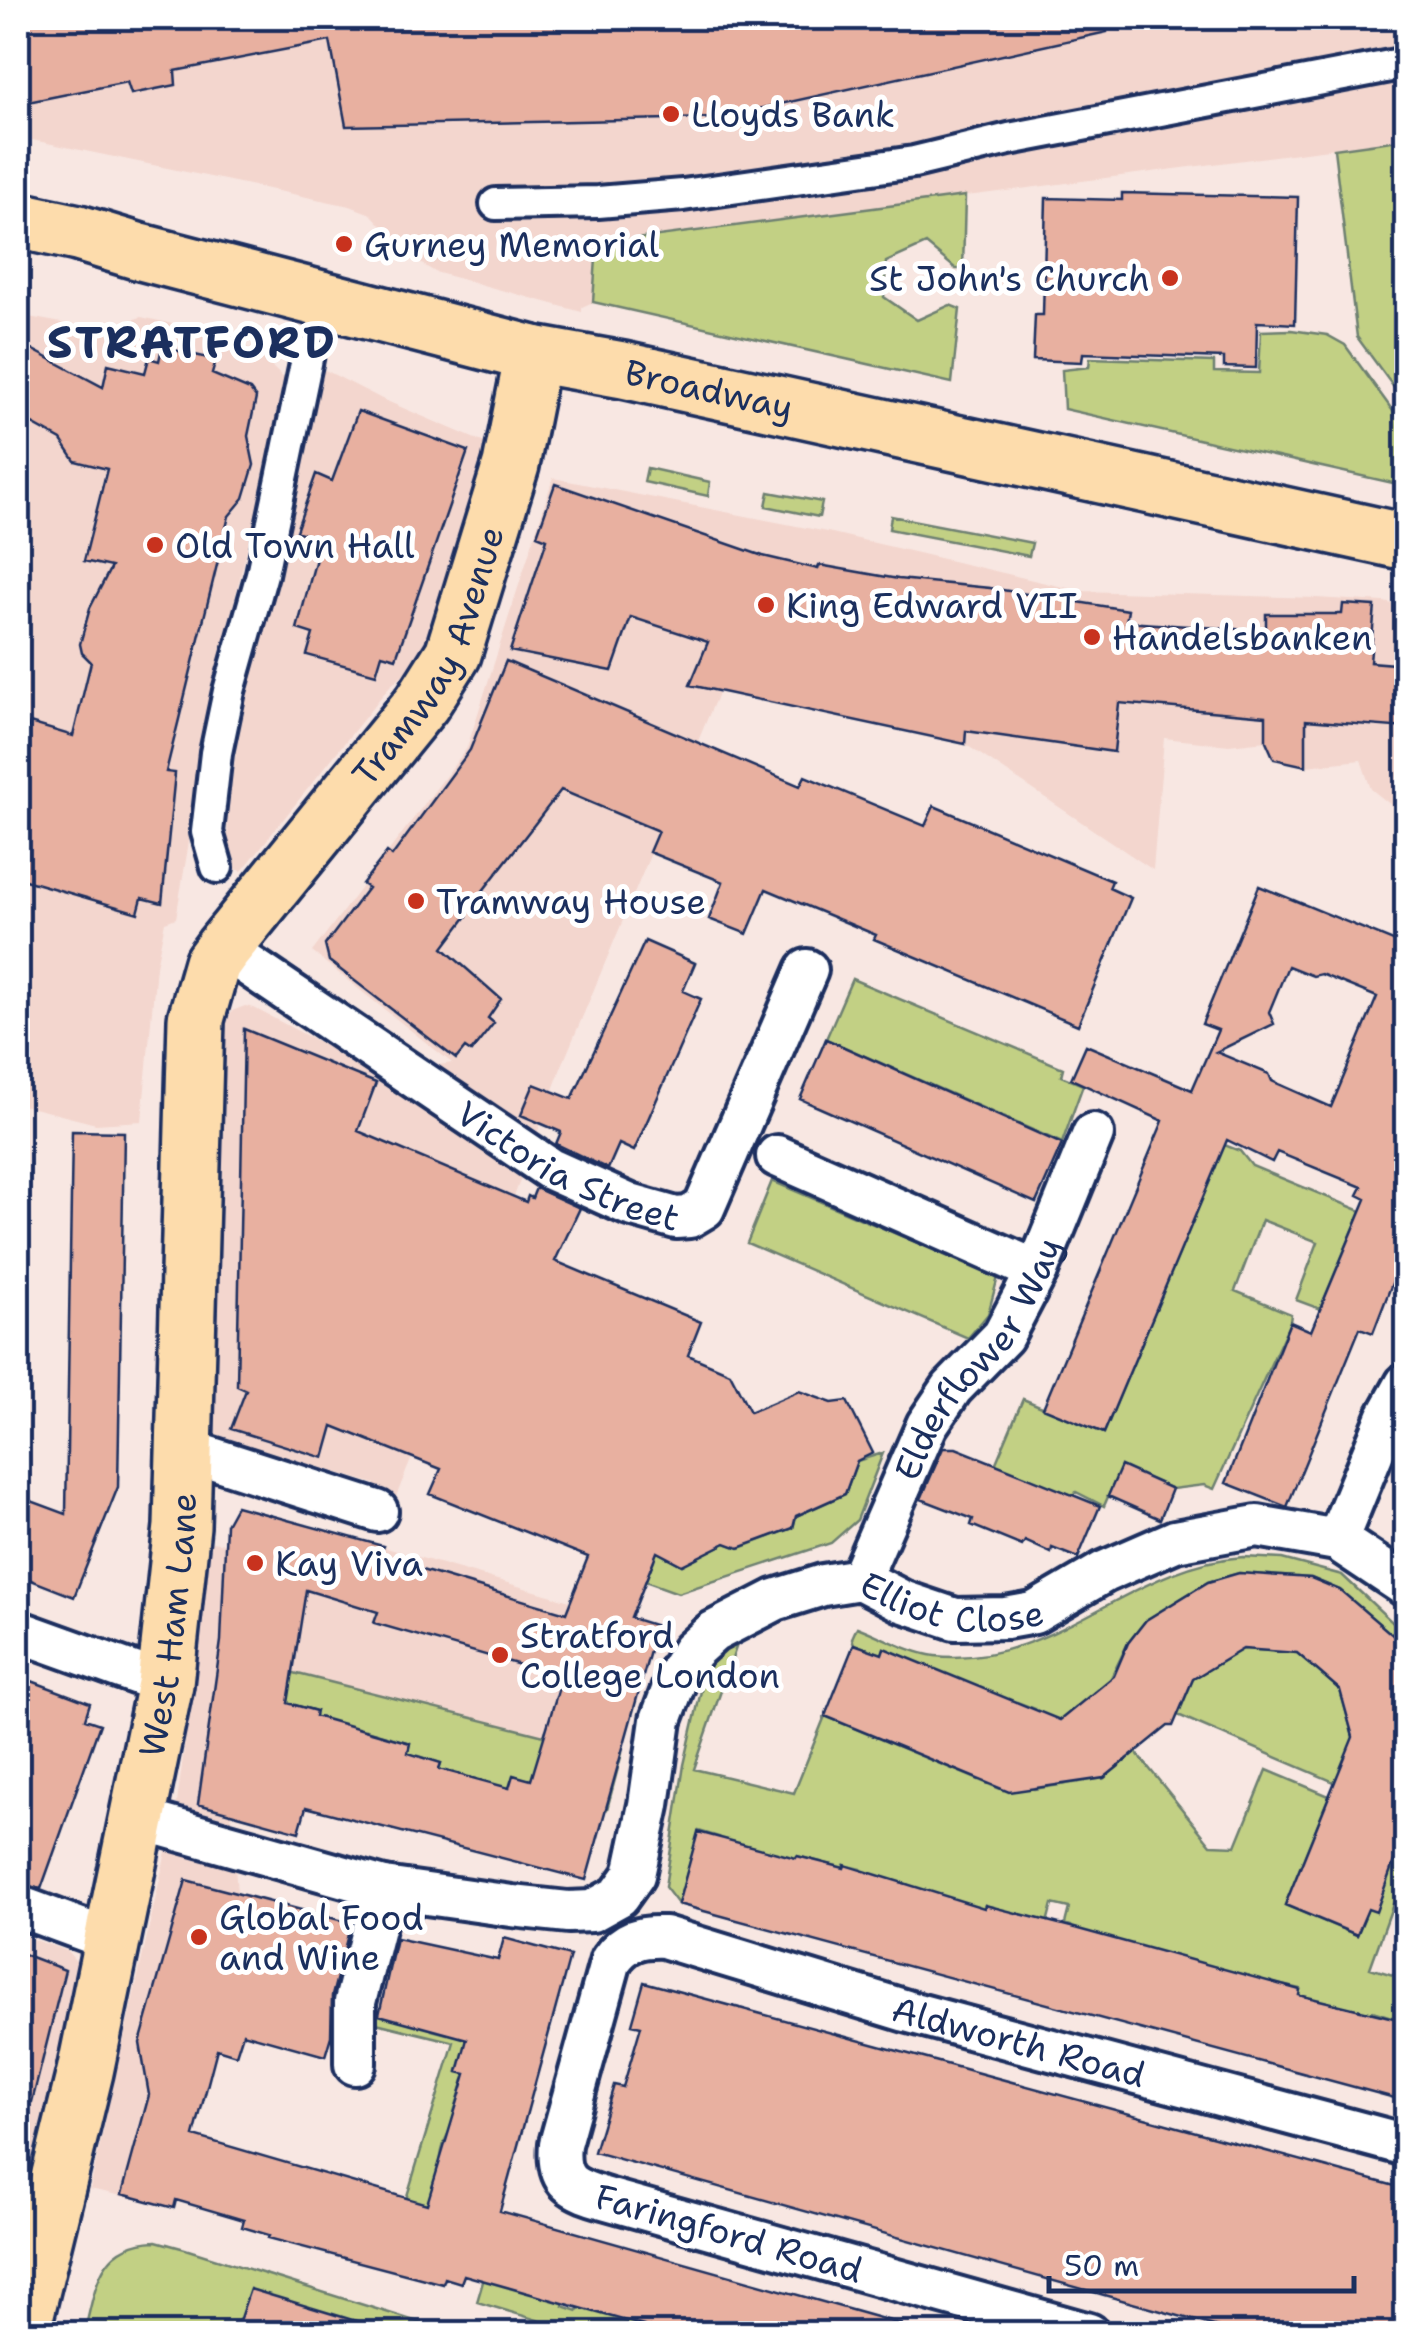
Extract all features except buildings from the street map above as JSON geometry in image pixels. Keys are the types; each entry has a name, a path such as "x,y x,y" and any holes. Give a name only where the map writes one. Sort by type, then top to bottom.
{"main road":[{"name":"Broadway","path":"18,220 533,354 623,370 1406,542"},
{"name":"Tramway Avenue","path":"234,932 422,703 453,654 511,465 533,354"},
{"name":"West Ham Lane","path":"21,2334 30,2242 113,1941 165,1684 182,1526 196,1019 212,964 234,932"}],"street":[{"path":"496,204 683,195 914,162 1021,137 1406,63"},
{"path":"216,867 207,832 216,754 229,691 262,574 308,354"},
{"name":"Victoria Street","path":"234,932 550,1169 630,1205 676,1218 688,1217 704,1208 806,970"},
{"name":"Elderflower Way","path":"860,1579 927,1425 952,1388 1003,1336 1038,1270 1093,1134"},
{"path":"777,1156 1038,1270"},
{"path":"1337,1540 1406,1384"},
{"path":"184,1449 377,1511"},
{"name":"Elliot Close","path":"384,1888 568,1912 592,1911 610,1903 634,1875 649,1805 660,1720 692,1651 725,1624 775,1600 824,1585 860,1579 902,1601 955,1620 1006,1618 1034,1612 1104,1572 1175,1542 1257,1526 1337,1540 1406,1586"},
{"path":"18,1632 165,1684"},
{"path":"140,1819 384,1888 355,2002 355,2064"},
{"path":"18,1906 113,1941"},
{"name":"Aldworth Road","path":"634,1939 664,1937 906,2011 1406,2145"},
{"name":"Faringford Road","path":"634,1939 611,1960 560,2144 558,2163 564,2181 582,2192 606,2199 1089,2334"}],"shaded area":[{"path":"18,18 1406,18 1406,139 598,244 593,302 582,307 582,312 435,272 412,258 371,214 350,206 18,137"},
{"path":"18,315 100,330 141,317 200,330 254,350 288,382 221,655 176,918 165,922 156,966 142,1121 96,1124 18,1104"},
{"path":"319,367 487,444 456,558 421,658 389,687 242,871 235,869 228,846 227,812 246,684"},
{"path":"553,478 832,533 1080,591 1316,598 1406,607 1406,817 1371,789 1361,760 1306,766 1274,759 1266,741 1229,745 1164,738 1153,870 965,744 719,691 561,1068 480,1290 393,1504 373,1497 375,1484 213,1436 225,1025 232,1011 245,1006 254,1008 380,1074 452,1063 312,952 467,748"},
{"path":"244,1507 657,1626 622,1753 546,1731 544,1736 286,1671 231,1813 237,1893 164,2205 90,2189 177,1803 211,1542 226,1544 228,1519"},
{"path":"18,1934 67,1951 82,1968 18,2211"}],"green space":[{"path":"1406,139 1406,404 1357,337 1334,149"},
{"path":"965,196 963,269 956,269 926,244 886,262 884,297 917,320 950,305 960,309 952,383 593,302 597,244"},
{"path":"1261,331 1327,335 1345,345 1406,429 1406,486 1064,409 1062,370 1089,367 1090,358 1214,362 1214,372 1259,373"},
{"path":"647,468 710,482 708,496 644,482"},
{"path":"769,492 822,502 819,517 766,506"},
{"path":"891,516 1032,543 1029,556 889,529"},
{"path":"852,979 1063,1068 1061,1076 1083,1085 1062,1143 826,1039"},
{"path":"1165,1122 1240,1151 1252,1166 1361,1211 1320,1309 1296,1300 1318,1242 1262,1220 1235,1291 1291,1314 1290,1322 1214,1489 1204,1485 1172,1489 1121,1467 1104,1506 1076,1492 1074,1496 995,1465 1023,1399 1104,1433 1215,1168 1154,1142"},
{"path":"772,1181 998,1277 988,1314 968,1338 747,1243"},
{"path":"883,1453 857,1520 831,1543 678,1593 645,1581 654,1560 648,1547 682,1565 726,1543 740,1548 793,1528 796,1516 845,1494 857,1461"},
{"path":"1243,1557 1282,1559 1342,1575 1406,1635 1406,1655 1395,1637 1340,1590 1311,1578 1239,1573 1208,1582 1146,1620 1128,1643 1090,1721 1040,1734 1035,1709 1017,1702 1013,1708 884,1649 882,1654 854,1644 852,1638 857,1627 935,1656 978,1655 1017,1647 1164,1577 1202,1564"},
{"path":"742,1630 694,1769 794,1793 825,1716 1003,1790 1008,1778 1034,1789 1104,1778 1136,1752 1211,1845 1236,1846 1267,1770 1329,1796 1285,1905 1357,1935 1395,1840 1403,1843 1406,1834 1406,1909 1393,1904 1370,1968 1406,1979 1406,2019 1398,2017 1393,2034 1387,2033 1392,2017 1373,2011 1364,2044 1290,2028 1300,1989 1068,1940 1071,1926 1065,1924 1069,1908 1052,1904 1047,1923 985,1905 975,1942 907,1884 860,1874 861,1869 844,1865 834,1904 836,1866 797,1856 787,1891 716,1851 719,1837 699,1831 678,1904 665,1887 684,1765 707,1665"},
{"path":"1243,1649 1297,1653 1340,1690 1355,1744 1334,1782 1178,1715 1193,1679"},
{"path":"286,1671 544,1736 546,1730 622,1753 607,1809 514,1775 509,1789 437,1776 441,1763 419,1756 399,1783 410,1743 366,1730 355,1769 309,1738 316,1711 280,1701"},
{"path":"458,1998 473,2056 463,2054 458,2071 487,2080 464,2080 454,2112 461,2115 445,2139 440,2164 448,2218 404,2206 454,2042 368,2021 370,2013 434,2019 432,2030 447,2034"},
{"path":"156,2241 453,2333 84,2334 97,2284 111,2259 137,2244"},
{"path":"487,2268 571,2277 563,2306 578,2311 580,2307 674,2333 581,2333 477,2302"}],"place":[{"name":"Lloyds Bank","path":"671,114"},
{"name":"Gurney Memorial","path":"344,244"},
{"name":"St John's Church","path":"1170,278"},
{"name":"Old Town Hall","path":"155,545"},
{"name":"King Edward VII","path":"766,605"},
{"name":"Handelsbanken","path":"1092,637"},
{"name":"Tramway House","path":"416,901"},
{"name":"Kay Viva","path":"255,1563"},
{"name":"Stratford College London","path":"500,1655"},
{"name":"Global Food and Wine","path":"199,1937"}],"district":[{"name":"STRATFORD","path":"192,342"}]}
